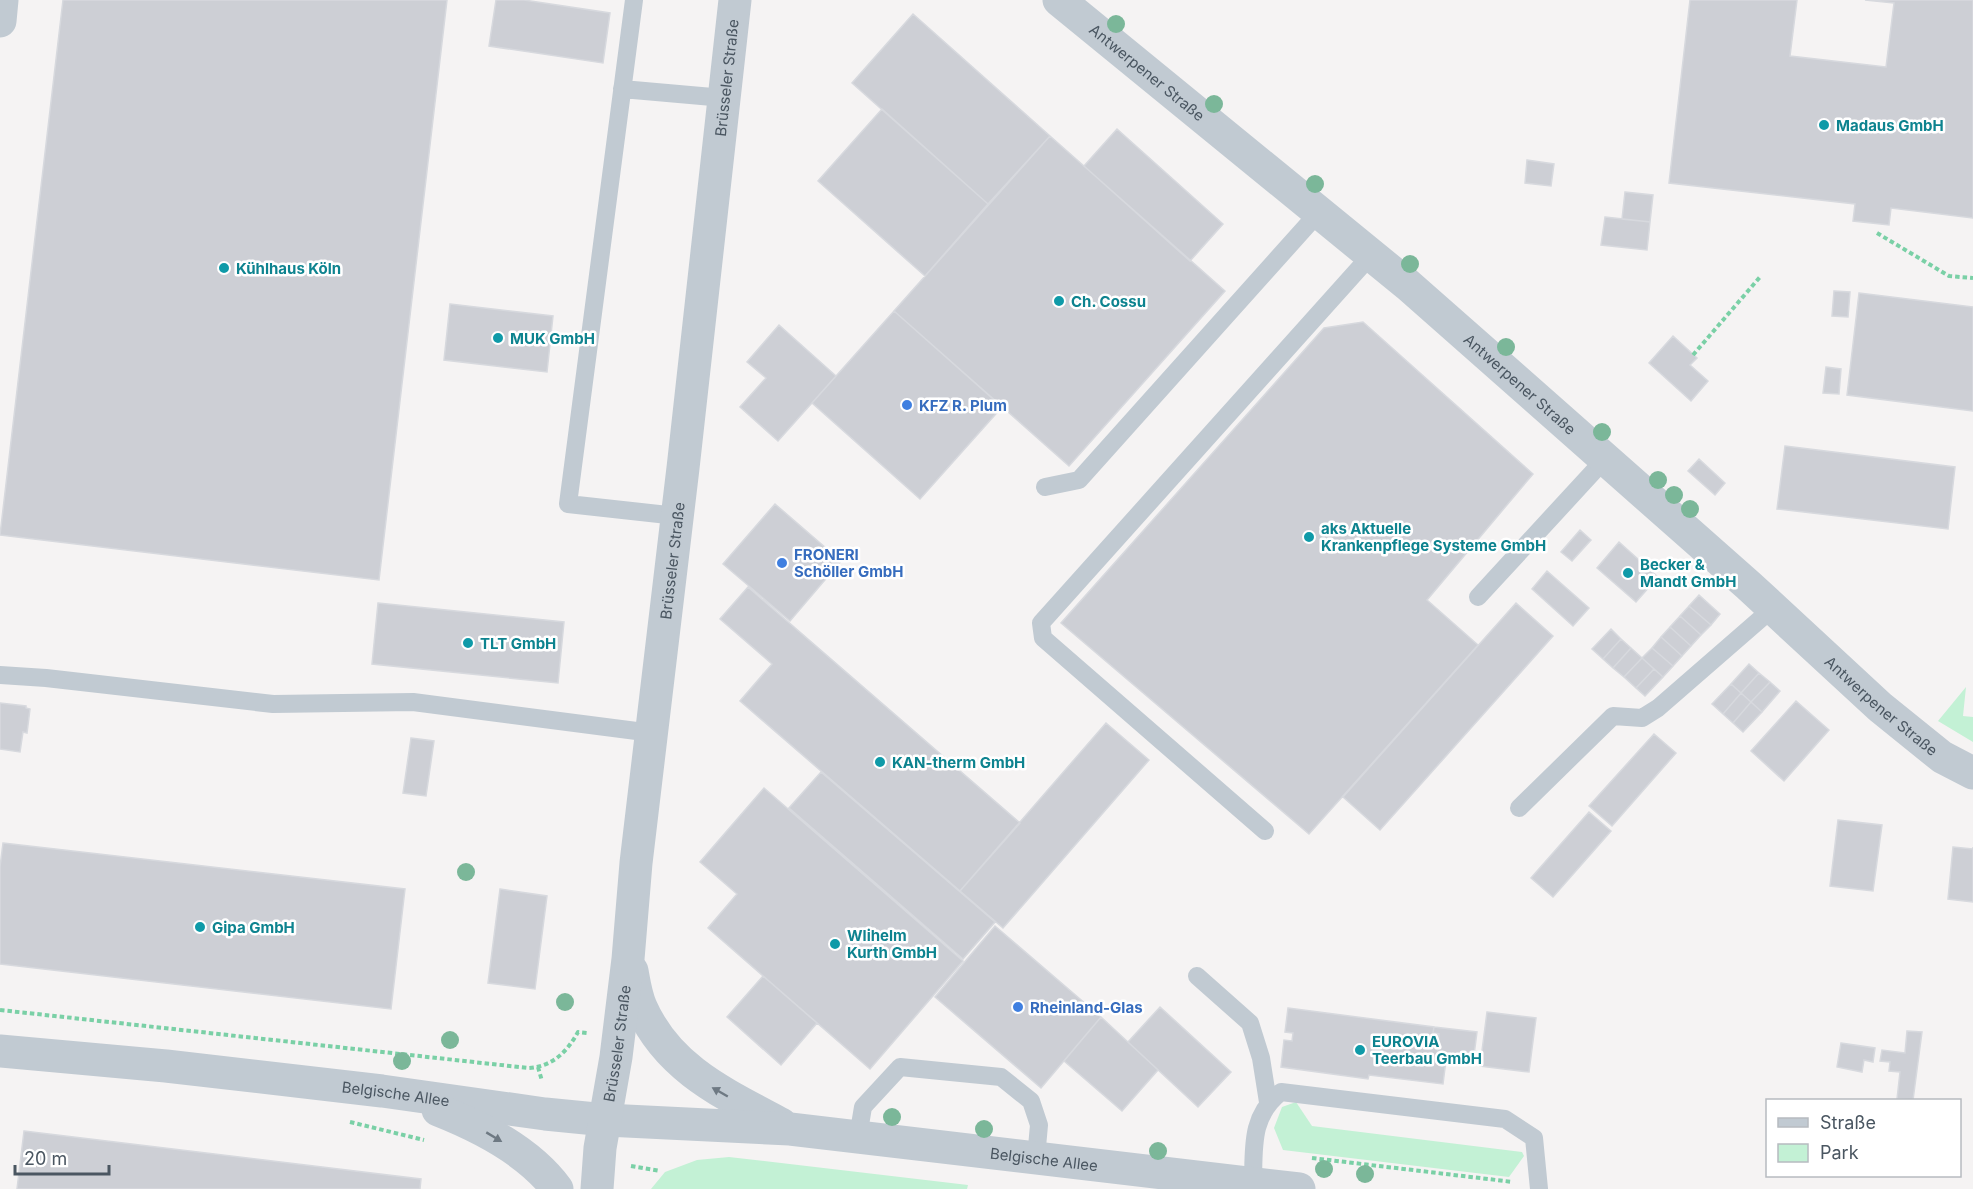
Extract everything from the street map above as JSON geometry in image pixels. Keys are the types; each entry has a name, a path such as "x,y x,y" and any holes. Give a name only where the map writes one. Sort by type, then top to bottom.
{"street":[{"path":"0,21 3,0"},
{"name":"Brüsseler Straße","path":"597,1189 600,1148 606,1120 628,959 636,863 735,0"},
{"name":"Antwerpener Straße","path":"1059,0 1372,254 1773,608 1880,707 1942,757 1973,773"},
{"name":"Belgische Allee","path":"628,959 640,1005 657,1036 673,1055 714,1089 790,1129"},
{"name":"Belgische Allee","path":"0,1051 166,1065 382,1091 544,1114 606,1120 790,1129 1299,1189"},
{"path":"382,1091 467,1121 519,1153 557,1189"}],"lane":[{"path":"634,0 567,504 677,516"},
{"path":"622,89 724,98"},
{"path":"1045,487 1078,480 1320,211"},
{"path":"1265,831 1043,638 1041,623 1372,254"},
{"path":"1478,597 1605,459"},
{"path":"1519,808 1613,716 1642,718 1658,708 1773,608"},
{"path":"0,675 46,678 273,704 413,702 652,733"},
{"path":"1197,976 1250,1023 1261,1058 1268,1102"},
{"path":"858,1137 863,1107 900,1067 1000,1077 1031,1101 1039,1125 1036,1158"},
{"path":"1253,1184 1258,1121 1268,1102 1281,1092 1505,1119 1534,1138 1539,1189"}],"path":[{"path":"1877,233 1949,276 1973,278"},
{"path":"1693,355 1760,277"},
{"path":"347,1122 432,1142"}],"green space":[{"path":"1966,687 1963,716 1973,717 1973,742 1938,721"},
{"path":"1296,1102 1312,1126 1522,1152 1524,1156 1509,1177 1283,1150 1274,1128 1282,1107"},
{"path":"729,1157 968,1185 967,1189 651,1189 665,1172 697,1160"}],"building":[{"name":"Kühlhaus Köln","path":"63,0 447,0 379,580 0,535"},
{"path":"496,0 524,0 610,13 603,63 489,46"},
{"name":"Madaus GmbH","path":"1690,0 1797,0 1790,56 1886,67 1894,3 1865,0 1973,0 1973,218 1891,208 1889,225 1853,221 1855,204 1669,183"},
{"path":"913,14 1050,136 988,204 852,83"},
{"path":"882,109 988,204 925,276 818,181"},
{"path":"1117,129 1223,224 1190,261 1084,166"},
{"name":"Ch. Cossu","path":"1050,136 1225,291 1069,466 894,311"},
{"path":"1527,160 1554,164 1551,186 1525,183"},
{"path":"1625,192 1653,195 1650,222 1622,219"},
{"path":"1605,217 1650,222 1647,250 1601,245"},
{"path":"1834,291 1850,292 1848,317 1832,316"},
{"path":"1859,293 1973,307 1973,411 1847,395"},
{"name":"MUK GmbH","path":"450,304 553,316 547,372 444,360"},
{"name":"KFZ R. Plum","path":"894,311 1002,407 920,499 812,403"},
{"name":"aks Aktuelle Krankenpflege Systeme GmbH","path":"1363,322 1533,474 1427,600 1478,645 1309,834 1061,623 1324,328"},
{"path":"779,325 836,376 778,441 740,407 766,378 747,362"},
{"path":"1673,336 1697,358 1690,365 1708,381 1691,401 1649,363"},
{"path":"1826,367 1841,369 1839,394 1823,393"},
{"path":"1785,446 1955,467 1948,529 1777,509"},
{"path":"1699,459 1725,483 1715,495 1688,471"},
{"name":"FRONERI Schöller GmbH","path":"775,504 841,561 790,621 723,564"},
{"path":"1580,530 1591,540 1572,561 1561,552"},
{"name":"Becker & Mandt GmbH","path":"1619,542 1658,577 1636,602 1597,568"},
{"path":"1547,571 1589,608 1573,626 1532,589"},
{"name":"KAN-therm GmbH","path":"748,587 1020,823 960,891 740,701 772,664 720,619"},
{"path":"1699,595 1720,614 1711,625 1689,606"},
{"name":"TLT GmbH","path":"378,603 564,622 558,683 372,664"},
{"path":"1516,603 1553,636 1380,830 1343,797"},
{"path":"1689,606 1711,625 1701,635 1680,616"},
{"path":"1680,616 1701,635 1691,646 1670,627"},
{"path":"1670,627 1691,646 1682,656 1661,637"},
{"path":"1611,629 1621,639 1603,659 1592,649"},
{"path":"1661,637 1682,656 1673,666 1652,648"},
{"path":"1621,639 1631,648 1613,668 1603,659"},
{"path":"1631,648 1642,658 1624,677 1613,668"},
{"path":"1652,648 1673,666 1663,677 1642,658"},
{"path":"1642,658 1654,669 1636,688 1624,677"},
{"path":"1749,664 1759,673 1741,693 1731,684"},
{"path":"1654,669 1663,677 1645,696 1636,688"},
{"path":"1759,673 1770,682 1751,702 1741,693"},
{"path":"1770,682 1780,691 1762,712 1751,702"},
{"path":"1731,684 1741,693 1723,714 1712,704"},
{"path":"1741,693 1751,702 1733,723 1723,714"},
{"path":"1796,701 1829,730 1784,781 1751,751"},
{"path":"1751,702 1762,712 1743,732 1733,723"},
{"path":"0,703 26,706 30,709 27,733 23,732 20,752 0,749"},
{"path":"1106,723 1149,760 1003,928 960,891"},
{"path":"1654,734 1676,753 1612,826 1589,806"},
{"path":"411,738 434,741 426,796 403,793"},
{"path":"821,772 995,922 963,959 789,808"},
{"name":"Wlihelm Kurth GmbH","path":"764,788 963,961 870,1069 708,928 737,894 700,862"},
{"path":"1589,812 1611,831 1553,897 1531,878"},
{"path":"1838,820 1882,825 1873,891 1830,886"},
{"name":"Gipa GmbH","path":"3,843 405,889 391,1009 0,964 0,867"},
{"path":"1953,847 1973,849 1973,902 1948,899"},
{"path":"500,889 547,896 535,989 488,983"},
{"name":"Rheinland-Glas","path":"995,926 1101,1017 1041,1088 935,997"},
{"path":"763,976 817,1023 781,1065 727,1017"},
{"path":"1160,1007 1231,1072 1198,1107 1128,1042"},
{"name":"EUROVIA Teerbau GmbH","path":"1288,1008 1434,1027 1433,1033 1439,1034 1437,1058 1446,1060 1443,1084 1369,1075 1368,1079 1281,1067 1284,1040 1292,1041 1293,1033 1285,1032"},
{"path":"1487,1012 1536,1018 1529,1072 1480,1066"},
{"path":"1101,1017 1158,1070 1122,1111 1064,1061"},
{"path":"1434,1027 1477,1032 1473,1063 1437,1058 1439,1034 1433,1033"},
{"path":"1907,1031 1922,1032 1913,1099 1897,1099 1900,1072 1889,1071 1890,1062 1880,1061 1882,1050 1905,1053"},
{"path":"1841,1043 1875,1048 1873,1062 1864,1060 1862,1072 1837,1067"},
{"path":"24,1131 421,1179 420,1189 17,1189"}],"place":[{"name":"Madaus GmbH","path":"1824,125"},
{"name":"Kühlhaus Köln","path":"224,268"},
{"name":"Ch. Cossu","path":"1059,301"},
{"name":"MUK GmbH","path":"498,338"},
{"name":"KFZ R. Plum","path":"907,405"},
{"name":"aks Aktuelle Krankenpflege Systeme GmbH","path":"1309,537"},
{"name":"FRONERI Schöller GmbH","path":"782,563"},
{"name":"Becker & Mandt GmbH","path":"1628,573"},
{"name":"TLT GmbH","path":"468,643"},
{"name":"KAN-therm GmbH","path":"880,762"},
{"name":"Gipa GmbH","path":"200,927"},
{"name":"Wlihelm Kurth GmbH","path":"835,944"},
{"name":"Rheinland-Glas","path":"1018,1007"},
{"name":"EUROVIA Teerbau GmbH","path":"1360,1050"}]}
